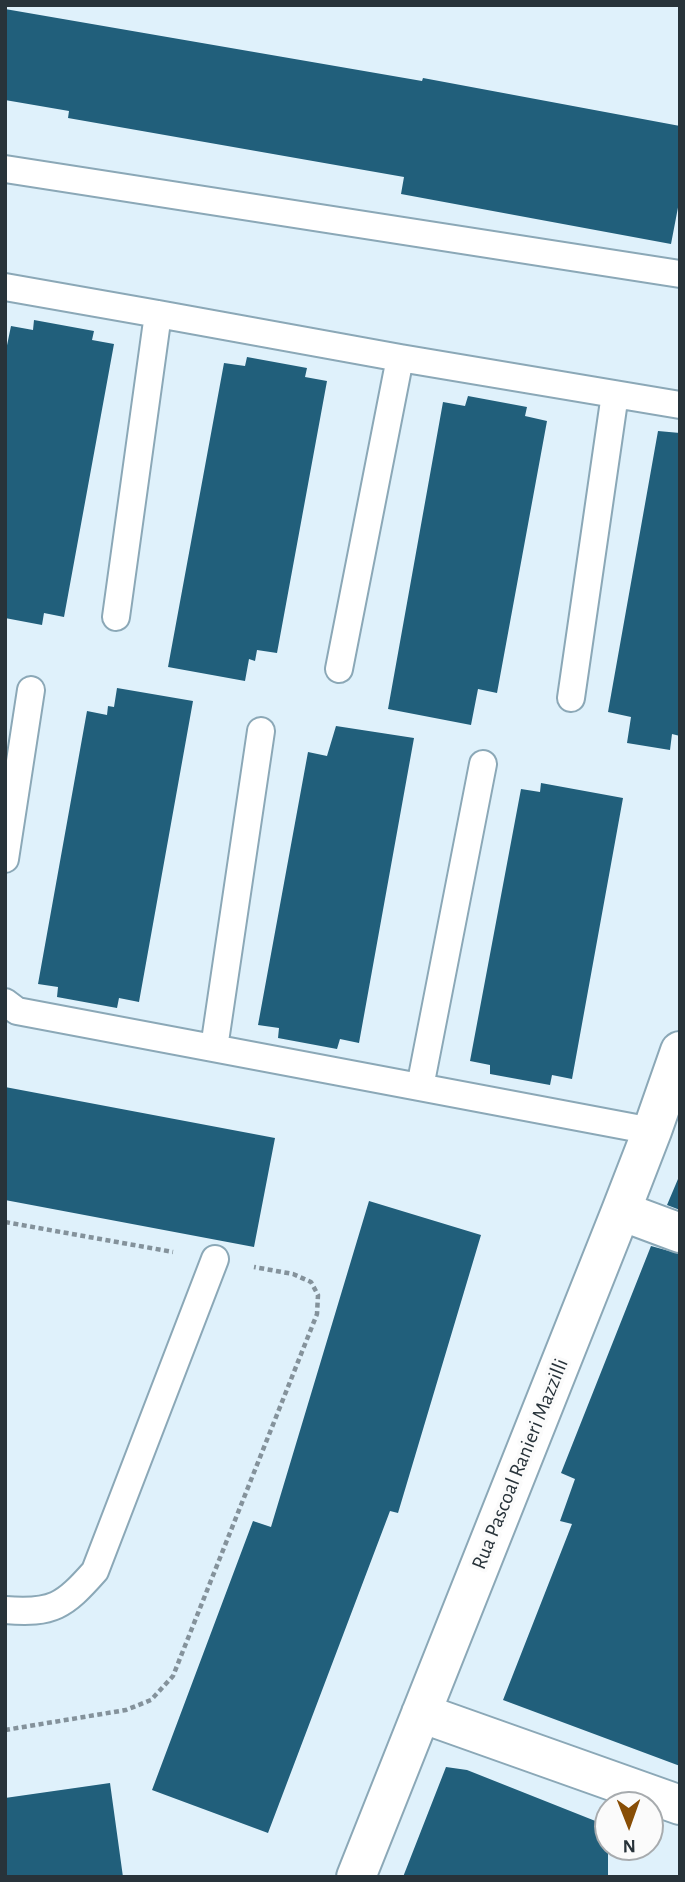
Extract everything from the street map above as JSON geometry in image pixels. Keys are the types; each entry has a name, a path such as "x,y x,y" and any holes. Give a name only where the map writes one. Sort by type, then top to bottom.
{"street":[{"name":"Rua Pascoal Ranieri Mazzilli","path":"356,1877 621,1211 680,1051"},
{"path":"621,1211 680,1233"},
{"path":"421,1713 680,1805"}],"lane":[{"path":"5,169 680,274"},
{"path":"5,287 680,405"},
{"path":"116,617 158,314"},
{"path":"339,668 400,358"},
{"path":"571,698 615,394"},
{"path":"5,859 31,690"},
{"path":"214,1048 261,731"},
{"path":"420,1087 483,764"},
{"path":"5,1002 17,1011 652,1131"},
{"path":"5,1611 33,1613 69,1600 94,1571 215,1259"}],"building":[{"path":"5,9 422,81 423,78 680,126 680,197 671,244 401,194 404,177 68,118 69,111 5,100"},
{"path":"34,320 94,331 92,340 114,344 64,617 44,613 42,625 5,618 5,355 11,326 33,330"},
{"path":"247,357 307,368 305,377 327,381 277,653 257,650 255,661 249,659 245,681 168,667 224,363 245,366"},
{"path":"468,396 527,407 525,416 547,421 497,693 478,689 471,725 388,709 443,402 465,406"},
{"path":"658,431 680,433 680,736 672,734 670,750 627,743 631,717 608,712"},
{"path":"117,688 193,701 139,1002 119,998 117,1008 57,997 58,987 38,984 87,711 107,715 108,706 114,707"},
{"path":"336,726 414,738 359,1043 340,1039 337,1049 278,1038 279,1028 258,1025 308,752 327,756"},
{"path":"541,783 623,798 572,1079 552,1075 550,1085 490,1074 490,1065 470,1061 521,789 540,792"},
{"path":"5,1087 275,1138 254,1247 5,1200"},
{"path":"678,1179 680,1180 680,1210 667,1205"},
{"path":"369,1201 481,1235 398,1513 390,1511 268,1833 152,1790 253,1521 271,1527"},
{"path":"651,1246 680,1254 680,1766 503,1700 572,1524 560,1521 575,1479 561,1473"},
{"path":"446,1767 467,1770 594,1820 594,1861 608,1861 608,1877 403,1877"},
{"path":"110,1783 123,1877 5,1877 5,1798"}]}
